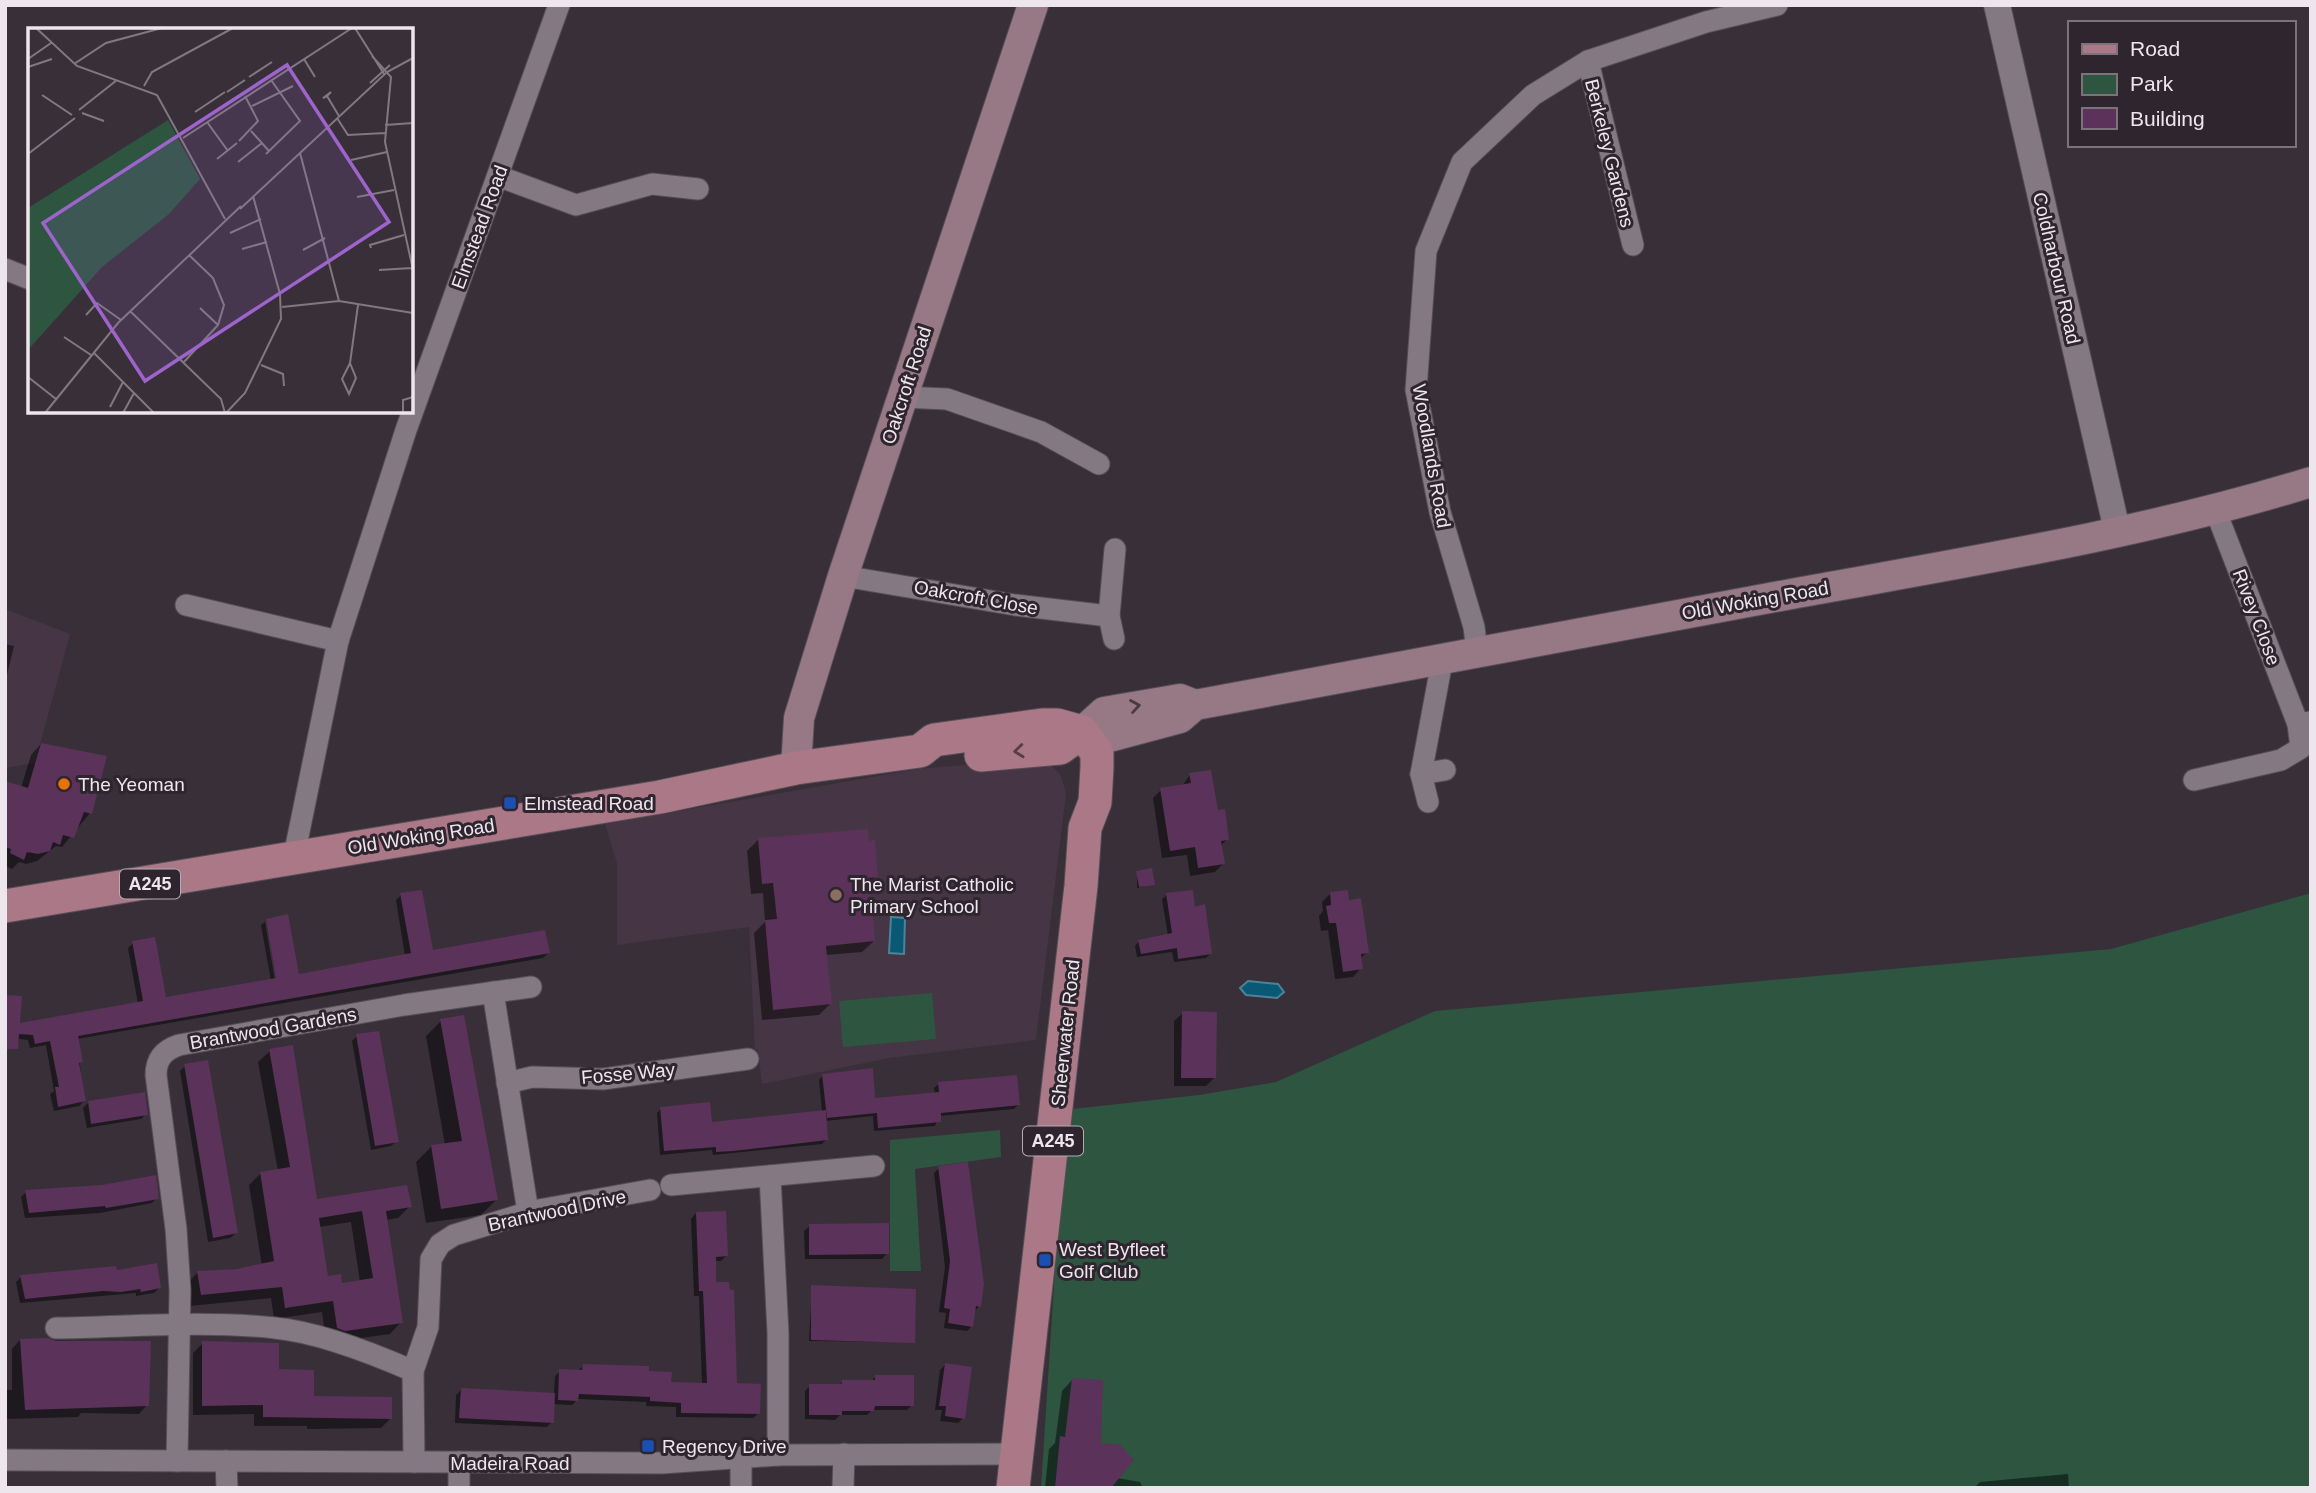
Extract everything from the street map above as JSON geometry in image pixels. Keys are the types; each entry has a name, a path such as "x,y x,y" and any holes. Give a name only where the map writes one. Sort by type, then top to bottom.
{"main road":[{"name":"Oakcroft Road","path":"796,768 799,718 843,576 1033,5"},
{"name":"Old Woking Road","path":"5,906 235,870 294,856 425,837 634,801 796,768 920,751 939,760 1059,747 1082,732 1109,737 1180,718 1195,705 1443,656 1939,567 2216,509 2311,482"},
{"name":"Sheerwater Road","path":"1013,1488 1082,886 1085,828 1095,802 1097,753 1082,732"}],"street":[{"name":"Elmstead Road","path":"413,411 559,5"},
{"name":"Woodlands Road","path":"1477,651 1474,627 1440,512 1416,390 1426,251 1462,162 1533,96 1588,61 1706,22 1776,5"},
{"name":"Coldharbour Road","path":"1997,5 2117,530"},
{"name":"Berkeley Gardens","path":"1588,61 1633,245"},
{"path":"498,176 576,205 652,184 698,189"},
{"path":"5,269 28,278"},
{"path":"901,397 947,399 1041,432 1099,464"},
{"name":"Elmstead Road","path":"294,856 338,641 412,413"},
{"name":"Rivey Close","path":"2194,780 2281,760 2301,748 2304,723 2216,509"},
{"path":"1114,639 1109,616 1115,549"},
{"name":"Oakcroft Close","path":"843,576 1015,605 1109,616"},
{"path":"186,605 338,641"},
{"path":"1428,802 1421,774 1443,656"},
{"path":"1421,774 1445,770"},
{"name":"Brantwood Gardens","path":"177,1461 180,1326 176,1228 156,1075 158,1059 179,1045 530,987"},
{"path":"493,992 528,1212"},
{"name":"Fosse Way","path":"507,1083 531,1077 603,1079 748,1059"},
{"path":"778,1455 778,1333 770,1176 874,1166"},
{"name":"Brantwood Drive","path":"414,1462 413,1371 428,1327 431,1259 440,1244 454,1235 528,1212 660,1188 770,1176"},
{"path":"56,1328 278,1328 381,1357 413,1371"},
{"path":"843,1488 844,1454"},
{"name":"Madeira Road","path":"5,1460 662,1464 778,1455 1015,1454"},
{"path":"741,1457 741,1488"},
{"path":"226,1461 227,1488"},
{"path":"459,1462 459,1488"}],"shaded area":[{"path":"5,609 70,634 35,763 5,768"},
{"name":"The Marist Catholic Primary School","path":"1035,759 1050,765 1060,774 1066,793 1036,1040 889,1058 762,1084 758,1049 755,1049 749,927 617,945 617,863 605,824 918,769"}],"green space":[{"name":"West Byfleet Golf Club","path":"2311,893 2311,1488 1041,1488 1056,1254 1073,1109 1199,1095 1276,1082 1435,1011 2111,949"},
{"path":"932,993 936,1039 843,1047 839,1001"},
{"path":"1000,1130 1001,1157 915,1169 921,1271 890,1271 890,1140"}],"water":[{"path":"891,917 905,918 904,954 889,953"},
{"path":"1248,981 1278,984 1284,992 1277,998 1246,995 1240,988"}],"building":[{"name":"The Yeoman","path":"41,743 107,756 92,814 84,812 74,838 63,835 60,845 53,842 50,851 38,854 27,852 24,860 10,853 11,849 5,847 5,781 28,788"},
{"path":"1211,770 1218,810 1225,809 1229,840 1221,841 1225,864 1198,868 1195,847 1170,851 1160,788 1191,783 1189,773"},
{"path":"868,829 869,841 875,840 878,877 869,878 875,941 826,946 832,1004 773,1010 765,920 777,919 773,883 762,884 758,838"},
{"path":"1152,868 1155,885 1139,887 1136,871"},
{"path":"422,890 433,950 545,930 550,953 78,1036 83,1062 79,1063 86,1101 58,1107 55,1087 59,1087 50,1041 35,1044 33,1035 19,1034 18,1049 5,1049 5,995 22,996 20,1023 143,1001 132,941 155,937 166,997 276,978 266,919 288,914 299,974 411,953 400,893"},
{"path":"1193,890 1195,907 1205,904 1212,954 1178,959 1177,948 1141,954 1138,940 1172,933 1166,893"},
{"path":"1348,890 1349,900 1361,898 1369,953 1361,954 1363,969 1343,972 1336,923 1329,923 1326,906 1331,905 1330,892"},
{"path":"1182,1011 1217,1012 1216,1078 1181,1078"},
{"path":"464,1015 498,1200 441,1209 431,1145 462,1141 440,1019"},
{"path":"379,1031 399,1142 375,1146 356,1034"},
{"path":"293,1045 317,1199 407,1185 412,1207 386,1211 403,1323 345,1331 337,1328 333,1301 285,1308 282,1287 201,1295 197,1271 236,1269 274,1261 260,1172 290,1167 269,1049","holes":["362,1211 373,1278 342,1283 341,1274 328,1276 319,1218"]},
{"path":"208,1060 238,1233 213,1238 184,1064"},
{"path":"873,1068 875,1098 939,1092 938,1082 1017,1075 1020,1105 941,1113 941,1122 878,1128 877,1113 827,1118 822,1074"},
{"path":"145,1092 148,1115 91,1124 88,1101"},
{"path":"710,1102 712,1122 826,1110 828,1140 733,1151 716,1152 716,1147 664,1151 660,1107"},
{"path":"968,1162 984,1284 981,1307 976,1306 973,1327 948,1323 950,1309 944,1308 950,1261 938,1166"},
{"path":"156,1175 159,1199 106,1208 29,1213 25,1190 102,1185"},
{"path":"726,1211 728,1256 716,1257 716,1282 729,1282 730,1290 734,1290 737,1383 761,1384 760,1414 681,1413 681,1403 650,1401 650,1397 579,1394 578,1401 558,1400 559,1369 582,1370 583,1364 649,1366 649,1371 672,1372 671,1382 707,1383 696,1212"},
{"path":"889,1223 889,1254 809,1255 809,1224"},
{"path":"157,1263 161,1288 141,1292 140,1289 103,1291 25,1299 20,1275 116,1266 117,1270"},
{"path":"811,1285 916,1289 915,1343 811,1340"},
{"path":"48,1338 56,1341 151,1341 149,1406 25,1410 20,1339"},
{"path":"202,1341 279,1343 279,1369 314,1370 314,1396 392,1397 392,1419 263,1417 263,1405 202,1406"},
{"path":"945,1363 972,1367 965,1419 945,1416 946,1406 939,1406"},
{"path":"875,1375 914,1375 914,1406 875,1406 874,1411 809,1415 809,1384 875,1380"},
{"path":"1072,1378 1103,1380 1101,1443 1120,1445 1134,1460 1111,1488 1055,1488 1060,1436 1065,1437"},
{"path":"461,1388 555,1393 554,1423 459,1418"}],"place":[{"name":"The Yeoman","path":"64,784"},
{"name":"Elmstead Road","path":"510,803"},
{"name":"The Marist Catholic Primary School","path":"836,895"},
{"name":"West Byfleet Golf Club","path":"1045,1260"},
{"name":"Regency Drive","path":"648,1446"}]}
